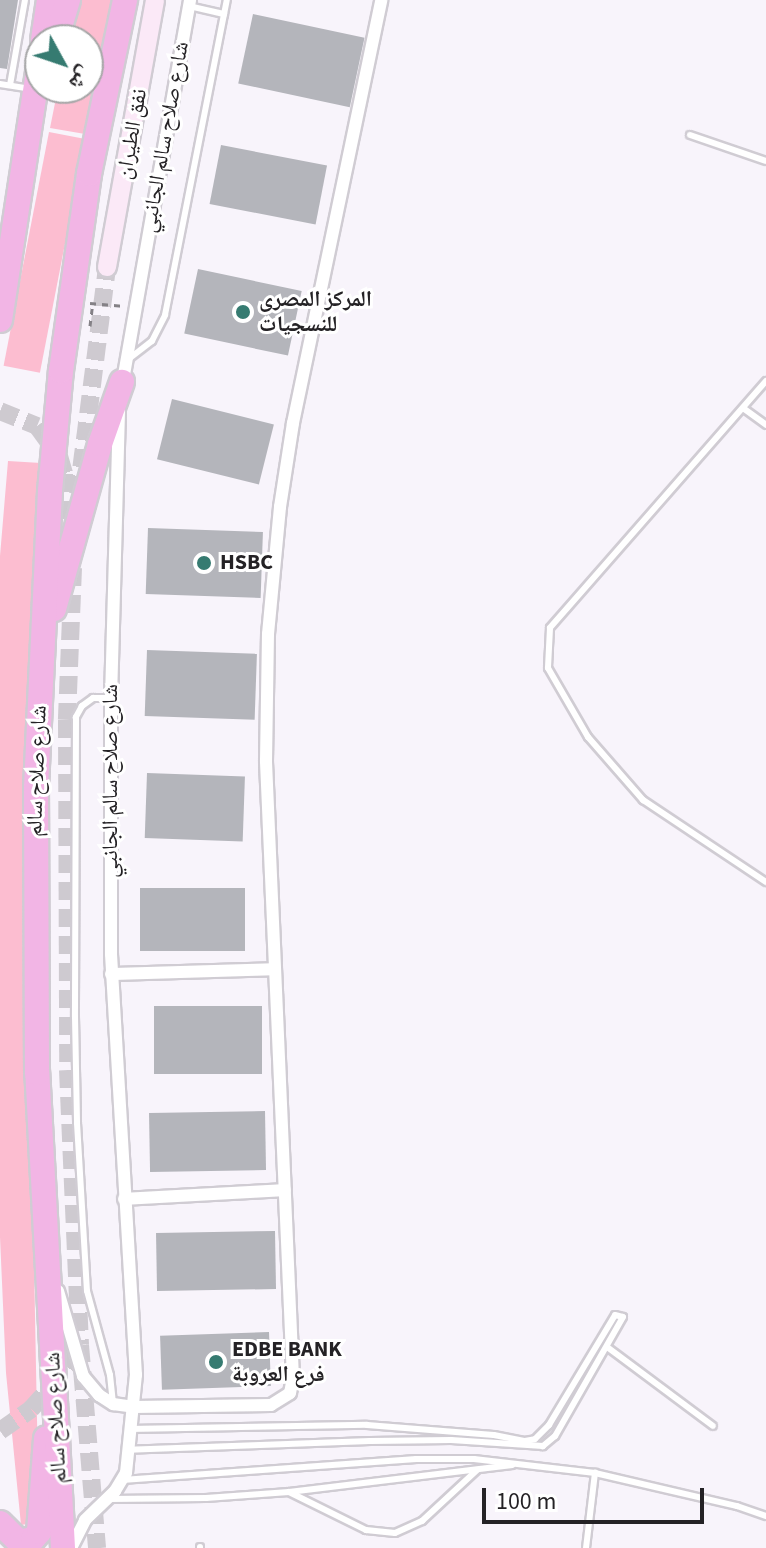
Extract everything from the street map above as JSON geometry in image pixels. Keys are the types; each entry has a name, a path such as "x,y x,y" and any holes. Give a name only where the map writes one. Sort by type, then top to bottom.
{"highway":[{"path":"45,24 49,0"},
{"path":"61,24 68,0"},
{"name":"شارع صلاح سالم","path":"63,1548 34,963 36,788 50,491 81,302 94,147 125,0"},
{"path":"0,319 29,104"},
{"path":"42,654 100,444 124,372"},
{"path":"0,1521 7,1534 19,1542 33,1539 39,1532 43,1456 54,1413"},
{"path":"0,1521 0,1548"}],"main road":[{"name":"نفق الطيران","path":"107,267 155,0"}],"street":[{"path":"49,1259 83,1376 93,1390 113,1404 134,1407 271,1405 290,1393 293,1378 266,719 275,549 293,423 381,0"},
{"name":"شارع صلاح سالم الجانبي","path":"122,1480 134,1407 137,1353 124,1199 111,974 111,698 124,372 189,3"},
{"path":"111,974 275,969"},
{"path":"124,1199 285,1190"},
{"path":"71,1548 85,1520 122,1480"}],"lane":[{"path":"24,60 14,44 25,0"},
{"path":"124,372 152,341 165,315 227,0"},
{"path":"189,3 224,14"},
{"path":"0,84 24,77"},
{"path":"690,135 766,161"},
{"path":"766,381 550,628 548,668 588,737 643,800 766,882"},
{"path":"743,408 766,425"},
{"path":"759,419 766,411"},
{"path":"111,698 93,698 82,706 76,717 75,1030 79,1176 88,1301 108,1365 113,1404"},
{"path":"128,1450 451,1440 543,1446 555,1436 623,1319 620,1314 615,1315 543,1433 525,1441 494,1435 380,1426 129,1429"},
{"path":"607,1347 713,1426"},
{"path":"122,1480 416,1459 516,1464 595,1473 737,1506 766,1516"},
{"path":"104,1499 206,1498 289,1492 516,1464"},
{"path":"289,1492 366,1530 395,1533 422,1521 477,1470"},
{"path":"586,1548 595,1473"}],"path":[{"path":"90,326 81,302 134,307"}],"shaded area":[{"path":"80,0 111,0 104,36 104,24 73,24"},
{"path":"55,104 91,104 85,134 50,128"},
{"path":"49,132 85,139 40,373 4,366"},
{"path":"8,461 41,463 27,901 39,1522 21,1525 6,1373 0,1237 0,556"}],"building":[{"path":"0,0 18,0 7,69 0,68"},
{"path":"253,14 365,38 350,107 238,83"},
{"path":"221,145 327,166 316,225 210,204"},
{"name":"المركز المصرى للنسجيات","path":"198,269 302,291 288,356 184,334"},
{"path":"172,399 274,424 259,485 157,459"},
{"name":"HSBC","path":"148,528 263,532 261,598 146,594"},
{"path":"147,650 257,654 255,720 145,716"},
{"path":"147,773 245,776 243,841 145,838"},
{"path":"140,888 245,888 245,951 140,951"},
{"path":"154,1006 262,1006 262,1074 154,1074"},
{"path":"265,1111 266,1170 150,1172 149,1113"},
{"path":"275,1231 276,1289 157,1291 156,1233"},
{"name":"EDBE BANK فرع العروبة","path":"269,1332 271,1386 162,1390 160,1336"}],"tunnel":[{"path":"78,494 107,267"},
{"path":"0,411 37,426 59,456 64,474 68,543"},
{"path":"73,568 67,720 68,1070 80,1345 97,1548"},
{"path":"0,1431 31,1409 80,1345"}],"place":[{"name":"المركز المصرى للنسجيات","path":"243,312"},
{"name":"HSBC","path":"204,563"},
{"name":"EDBE BANK فرع العروبة","path":"216,1362"}]}
